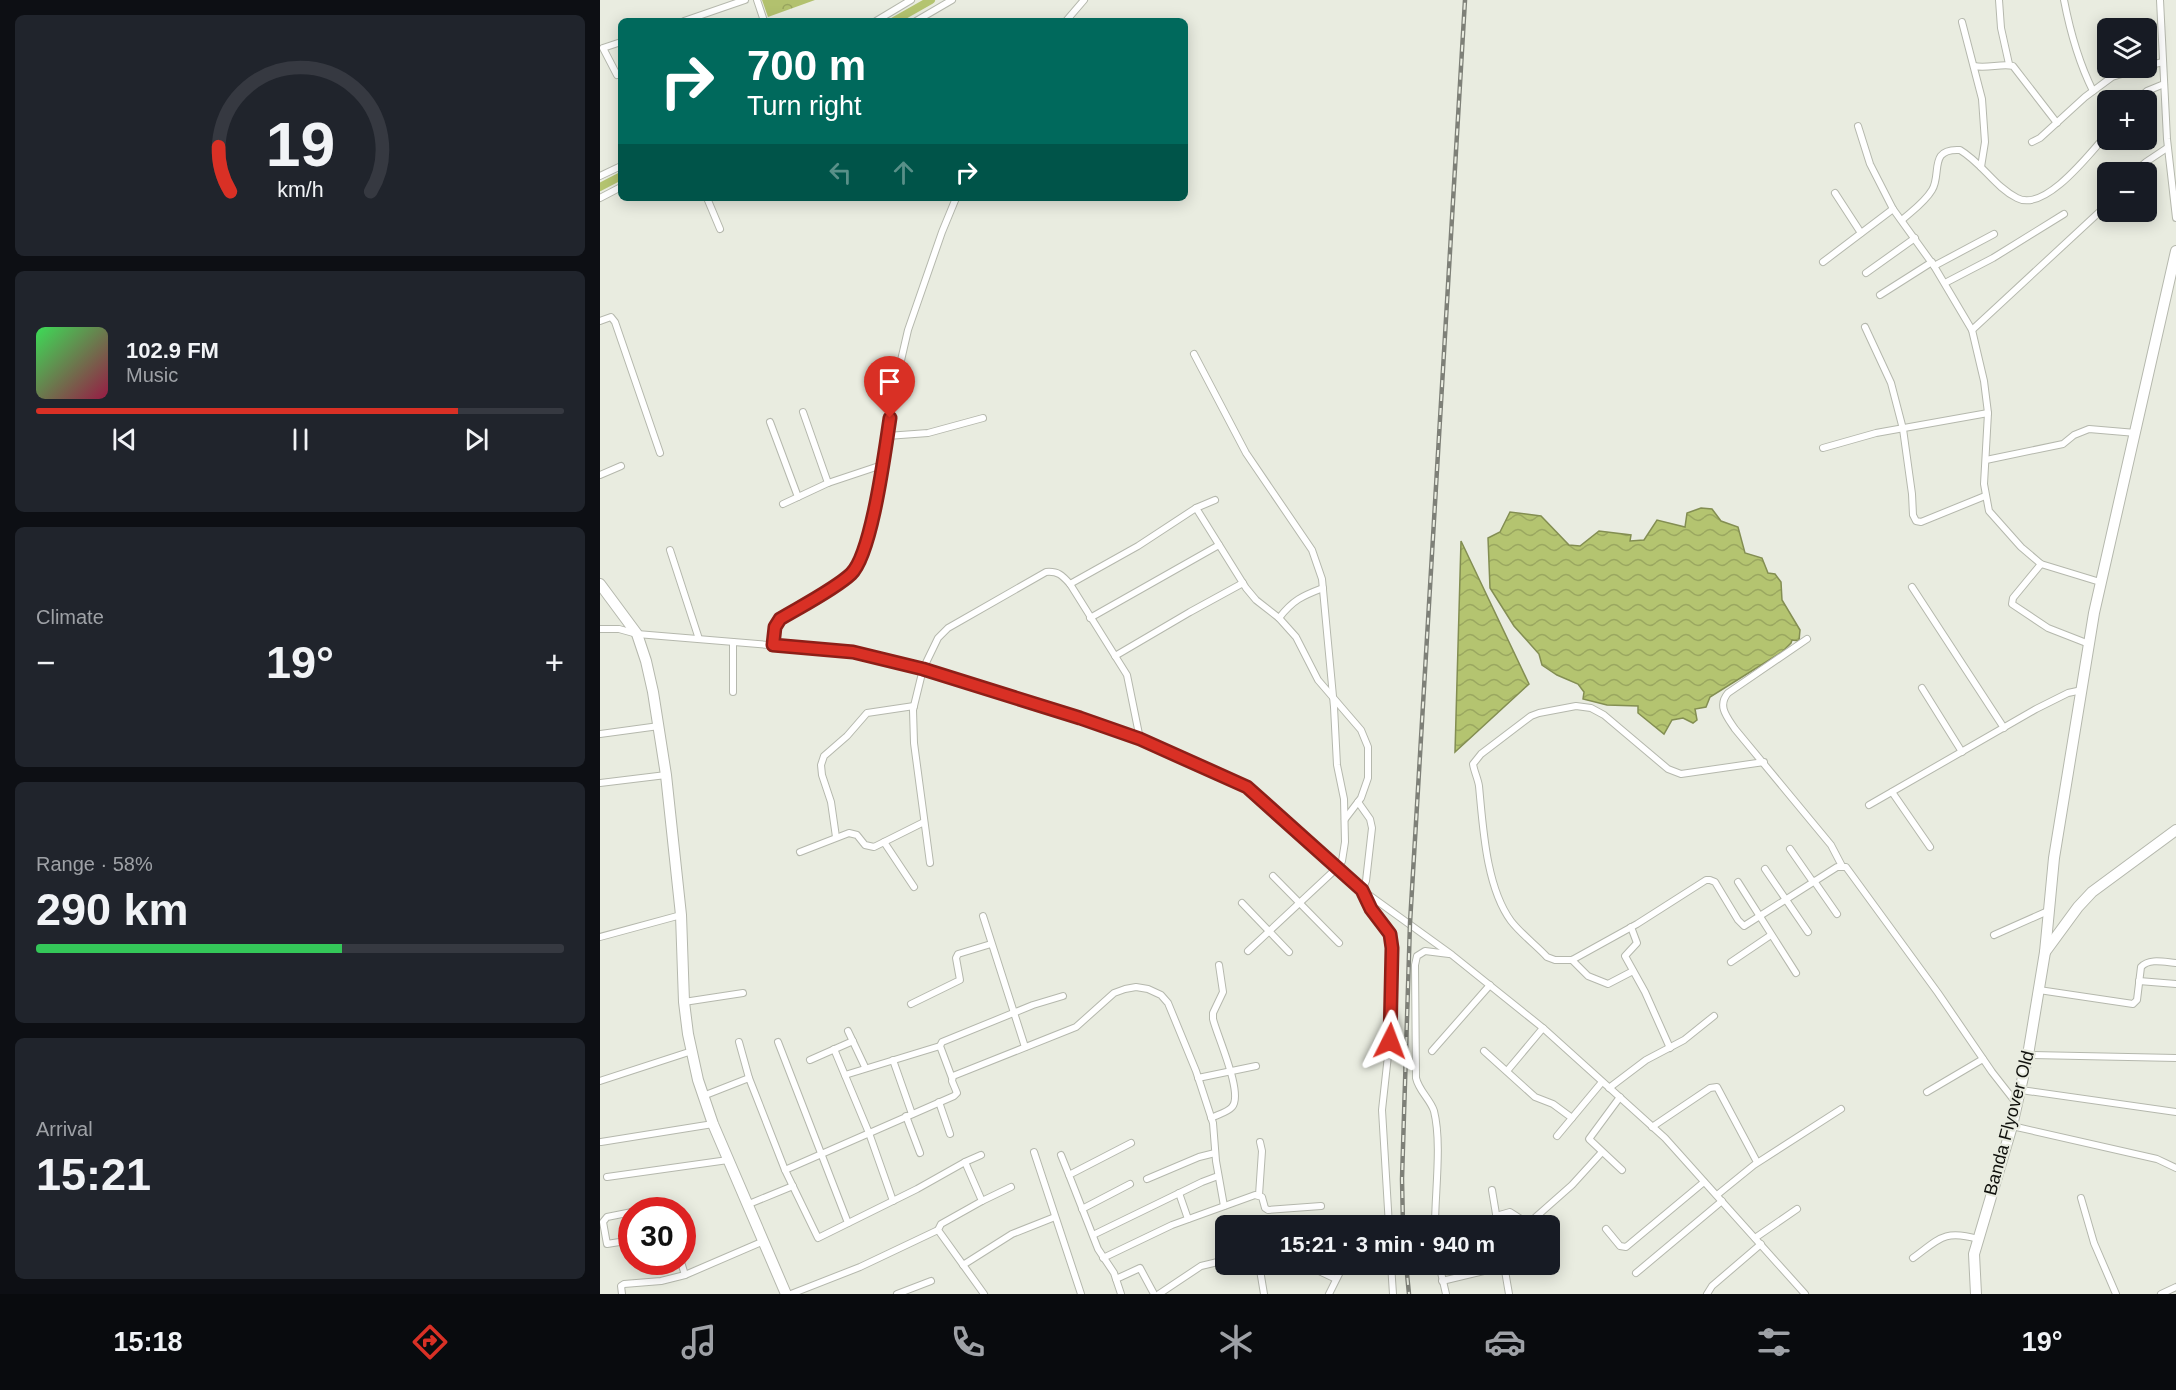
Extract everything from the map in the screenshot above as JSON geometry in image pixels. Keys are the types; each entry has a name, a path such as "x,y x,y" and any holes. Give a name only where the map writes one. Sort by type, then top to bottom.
{"main road":[{"name":"Banda Flyover Old","path":"1976,1294 1974,1254 2018,1104 2028,1055 2045,952 2048,911 2100,582 2176,251"},
{"path":"600,584 637,634 646,661 666,775 681,915 684,1002 692,1052 703,1096 786,1294"},
{"path":"2045,952 2092,892 2176,830"}],"street":[{"path":"693,18 745,0"},
{"path":"757,0 763,18"},
{"path":"881,18 911,0"},
{"path":"921,18 952,0"},
{"path":"1069,18 1084,0"},
{"path":"1999,0 2001,28 2009,64"},
{"path":"2064,0 2073,38 2085,76 2093,92"},
{"path":"2160,0 2167,148 2176,218"},
{"path":"1962,22 1982,99 1985,141 1981,167"},
{"path":"600,41 618,72"},
{"path":"603,48 618,43"},
{"path":"2157,64 2163,62"},
{"path":"1974,66 1994,68 2009,64 2016,68 2057,123"},
{"path":"2032,142 2040,138 2112,78"},
{"path":"2149,90 2164,84"},
{"path":"1858,126 1870,164 1893,208 1933,264 1972,330 1984,381 1988,413 1986,496 1992,517 2021,547 2042,564 2100,582"},
{"path":"1902,220 1934,188 1937,163 1944,153 1960,150 1971,156 2018,199 2031,201 2050,193 2097,146"},
{"path":"2146,162 2167,148"},
{"path":"600,176 618,167"},
{"path":"600,198 618,189"},
{"path":"1835,193 1861,233"},
{"path":"708,201 720,229"},
{"path":"773,645 775,627 780,619 847,578 857,566 871,524 908,330 955,201"},
{"path":"1824,262 1893,208"},
{"path":"1945,284 1993,258 2064,214"},
{"path":"1972,330 2034,270 2097,214"},
{"path":"1880,295 1933,264 1994,234"},
{"path":"1866,273 1915,238"},
{"path":"600,321 609,317 613,319 660,453"},
{"path":"1865,327 1891,383 1903,429 1913,515 1916,521 1922,521 1986,496"},
{"path":"1194,354 1246,453 1312,550 1323,588 1334,700 1337,765 1344,798 1342,861 1248,951"},
{"path":"803,412 828,483"},
{"path":"1823,448 1876,433 1988,413"},
{"path":"887,436 928,433 983,418"},
{"path":"770,422 798,497"},
{"path":"1986,460 2063,444 2074,435 2088,429 2136,433"},
{"path":"600,476 621,465"},
{"path":"783,504 828,483 882,465"},
{"path":"1070,584 1138,546 1196,508 1215,500"},
{"path":"1196,508 1243,583 1256,600 1279,618 1296,637 1318,680 1361,730 1368,747 1368,778 1358,801 1345,819"},
{"path":"1090,618 1219,545"},
{"path":"670,550 699,639"},
{"path":"2042,564 2013,598 2012,604 2048,628 2089,644"},
{"path":"930,863 914,743 914,706 923,669 938,638 948,628 1046,572 1056,571 1070,584 1127,675 1140,739"},
{"path":"1115,656 1243,583"},
{"path":"1912,587 2004,728"},
{"path":"1279,618 1300,596 1323,588"},
{"path":"600,629 853,652 923,669 1140,739 1247,787 1362,890 1490,985 1543,1028 1620,1097 1717,1195 1805,1294"},
{"path":"1807,639 1728,693 1723,699 1727,716 1831,846 1842,866 1850,871 1983,1059 2018,1104"},
{"path":"732,692 734,642"},
{"path":"1922,688 1962,752"},
{"path":"1869,805 2068,693 2082,690"},
{"path":"837,837 831,802 822,775 821,765 824,756 847,736 867,712 914,706"},
{"path":"1764,762 1681,774 1668,769 1604,715 1591,708 1576,706 1539,712 1531,717 1476,759 1474,768 1490,872 1511,921 1547,957 1554,960 1572,960 1710,879 1744,926 1842,866"},
{"path":"600,734 658,726"},
{"path":"600,783 666,775"},
{"path":"1892,792 1930,847"},
{"path":"1358,801 1370,819 1372,828 1366,881 1362,890 1371,909 1387,927 1392,948 1392,1019 1382,1110 1388,1215"},
{"path":"800,852 837,837 854,833 870,848 924,822"},
{"path":"884,842 914,887"},
{"path":"1790,849 1837,914"},
{"path":"1765,869 1808,932"},
{"path":"1273,876 1339,943"},
{"path":"1738,882 1796,973"},
{"path":"1242,903 1289,952"},
{"path":"1994,935 2048,911"},
{"path":"600,937 681,915"},
{"path":"983,916 1025,1047"},
{"path":"1631,927 1637,943 1625,956 1646,992 1670,1048"},
{"path":"1731,962 1771,935"},
{"path":"911,1004 960,980 956,958 958,954 992,944"},
{"path":"1435,1215 1436,1126 1432,1107 1416,1078 1415,965 1417,956 1425,951 1452,955"},
{"path":"1572,960 1588,976 1608,984 1633,971"},
{"path":"2039,990 2133,1004 2137,1000 2141,967 2146,962 2176,963"},
{"path":"1211,1118 1231,1108 1234,1104 1235,1084 1213,1019 1213,1013 1223,992 1219,965"},
{"path":"2139,981 2176,984"},
{"path":"1432,1051 1490,985"},
{"path":"952,1078 1076,1027 1114,993 1125,989 1142,988 1161,995 1168,1003 1198,1078 1211,1118 1224,1206"},
{"path":"684,1002 743,993"},
{"path":"845,1075 865,1067 940,1046 945,1040 1033,1005 1063,996"},
{"path":"1609,1088 1646,1060 1670,1048 1714,1016"},
{"path":"1507,1071 1543,1028"},
{"path":"848,1032 865,1067"},
{"path":"810,1060 853,1041"},
{"path":"739,1042 749,1078 785,1170 818,1238 981,1155"},
{"path":"778,1042 848,1223"},
{"path":"785,1170 957,1094 940,1046"},
{"path":"834,1049 869,1133 893,1201"},
{"path":"1484,1051 1535,1096 1553,1104 1572,1118"},
{"path":"600,1081 692,1052"},
{"path":"2028,1055 2176,1058"},
{"path":"1927,1092 1983,1059"},
{"path":"893,1060 920,1153"},
{"path":"1198,1078 1256,1066"},
{"path":"703,1096 749,1078"},
{"path":"1557,1136 1602,1082"},
{"path":"1652,1127 1710,1088 1717,1087 1757,1162"},
{"path":"2021,1090 2176,1112"},
{"path":"1620,1097 1590,1135 1590,1142 1622,1170"},
{"path":"939,1102 950,1134"},
{"path":"1717,1195 1757,1162 1841,1109"},
{"path":"601,1142 713,1124"},
{"path":"2012,1126 2157,1159 2176,1168"},
{"path":"1258,1195 1262,1151 1260,1142"},
{"path":"1069,1174 1131,1143"},
{"path":"1034,1152 1081,1294"},
{"path":"1538,1215 1572,1185 1602,1152"},
{"path":"1147,1179 1199,1157 1215,1153"},
{"path":"1061,1155 1093,1235 1116,1279 1121,1294"},
{"path":"606,1177 728,1160"},
{"path":"965,1162 982,1201"},
{"path":"1093,1235 1218,1176"},
{"path":"1606,1229 1620,1246 1626,1247 1704,1182"},
{"path":"1082,1209 1130,1184"},
{"path":"749,1204 793,1186"},
{"path":"791,1294 860,1267 938,1230 941,1224 1011,1187"},
{"path":"1492,1190 1496,1215"},
{"path":"1179,1193 1188,1219"},
{"path":"1258,1195 1263,1198 1265,1208 1268,1210 1321,1206"},
{"path":"1103,1258 1188,1219 1258,1195"},
{"path":"2081,1198 2094,1242 2116,1294"},
{"path":"1636,1273 1722,1201"},
{"path":"1755,1238 1797,1209"},
{"path":"618,1215 607,1217 603,1221 607,1244 618,1242"},
{"path":"963,1265 1012,1234 1055,1217"},
{"path":"938,1230 984,1294"},
{"path":"1913,1258 1942,1237 1950,1234 1961,1234 1978,1239"},
{"path":"696,1270 764,1241"},
{"path":"1707,1294 1712,1286 1761,1244"},
{"path":"1116,1279 1140,1268 1157,1294 1201,1266 1215,1263"},
{"path":"622,1294 621,1286 624,1284 661,1281 685,1275"},
{"path":"1260,1275 1263,1294"},
{"path":"1327,1275 1336,1279"},
{"path":"1329,1294 1338,1275"},
{"path":"1392,1275 1393,1294"},
{"path":"1441,1275 1446,1294"},
{"path":"1442,1281 1461,1275"},
{"path":"1506,1275 1509,1294"},
{"path":"897,1294 931,1281"},
{"path":"2161,1294 2176,1287"}],"green space":[{"path":"762,0 815,0 768,17"}],"water":[{"path":"1701,508 1712,509 1721,521 1738,527 1745,553 1762,558 1768,573 1775,574 1781,582 1782,600 1800,630 1799,641 1792,640 1782,652 1710,697 1706,707 1695,709 1697,720 1693,723 1683,718 1672,720 1664,734 1638,713 1638,706 1607,705 1583,699 1584,692 1578,684 1557,675 1542,665 1539,654 1514,626 1490,588 1488,538 1500,532 1510,512 1541,516 1569,545 1580,546 1599,531 1631,535 1630,541 1644,540 1657,520 1685,527 1687,513"},
{"path":"1461,541 1529,684 1455,752"}],"waterway":[{"path":"899,18 931,0"},
{"path":"600,187 618,178"}],"railway":[{"path":"1403,1215 1410,923 1465,0"},
{"path":"1407,1275 1409,1294"}],"route":[{"path":"890,418 871,524 857,566 847,578 780,619 775,627 773,645 853,652 923,669 1140,739 1247,787 1362,890 1371,909 1387,927 1392,948 1390,1041"}]}
